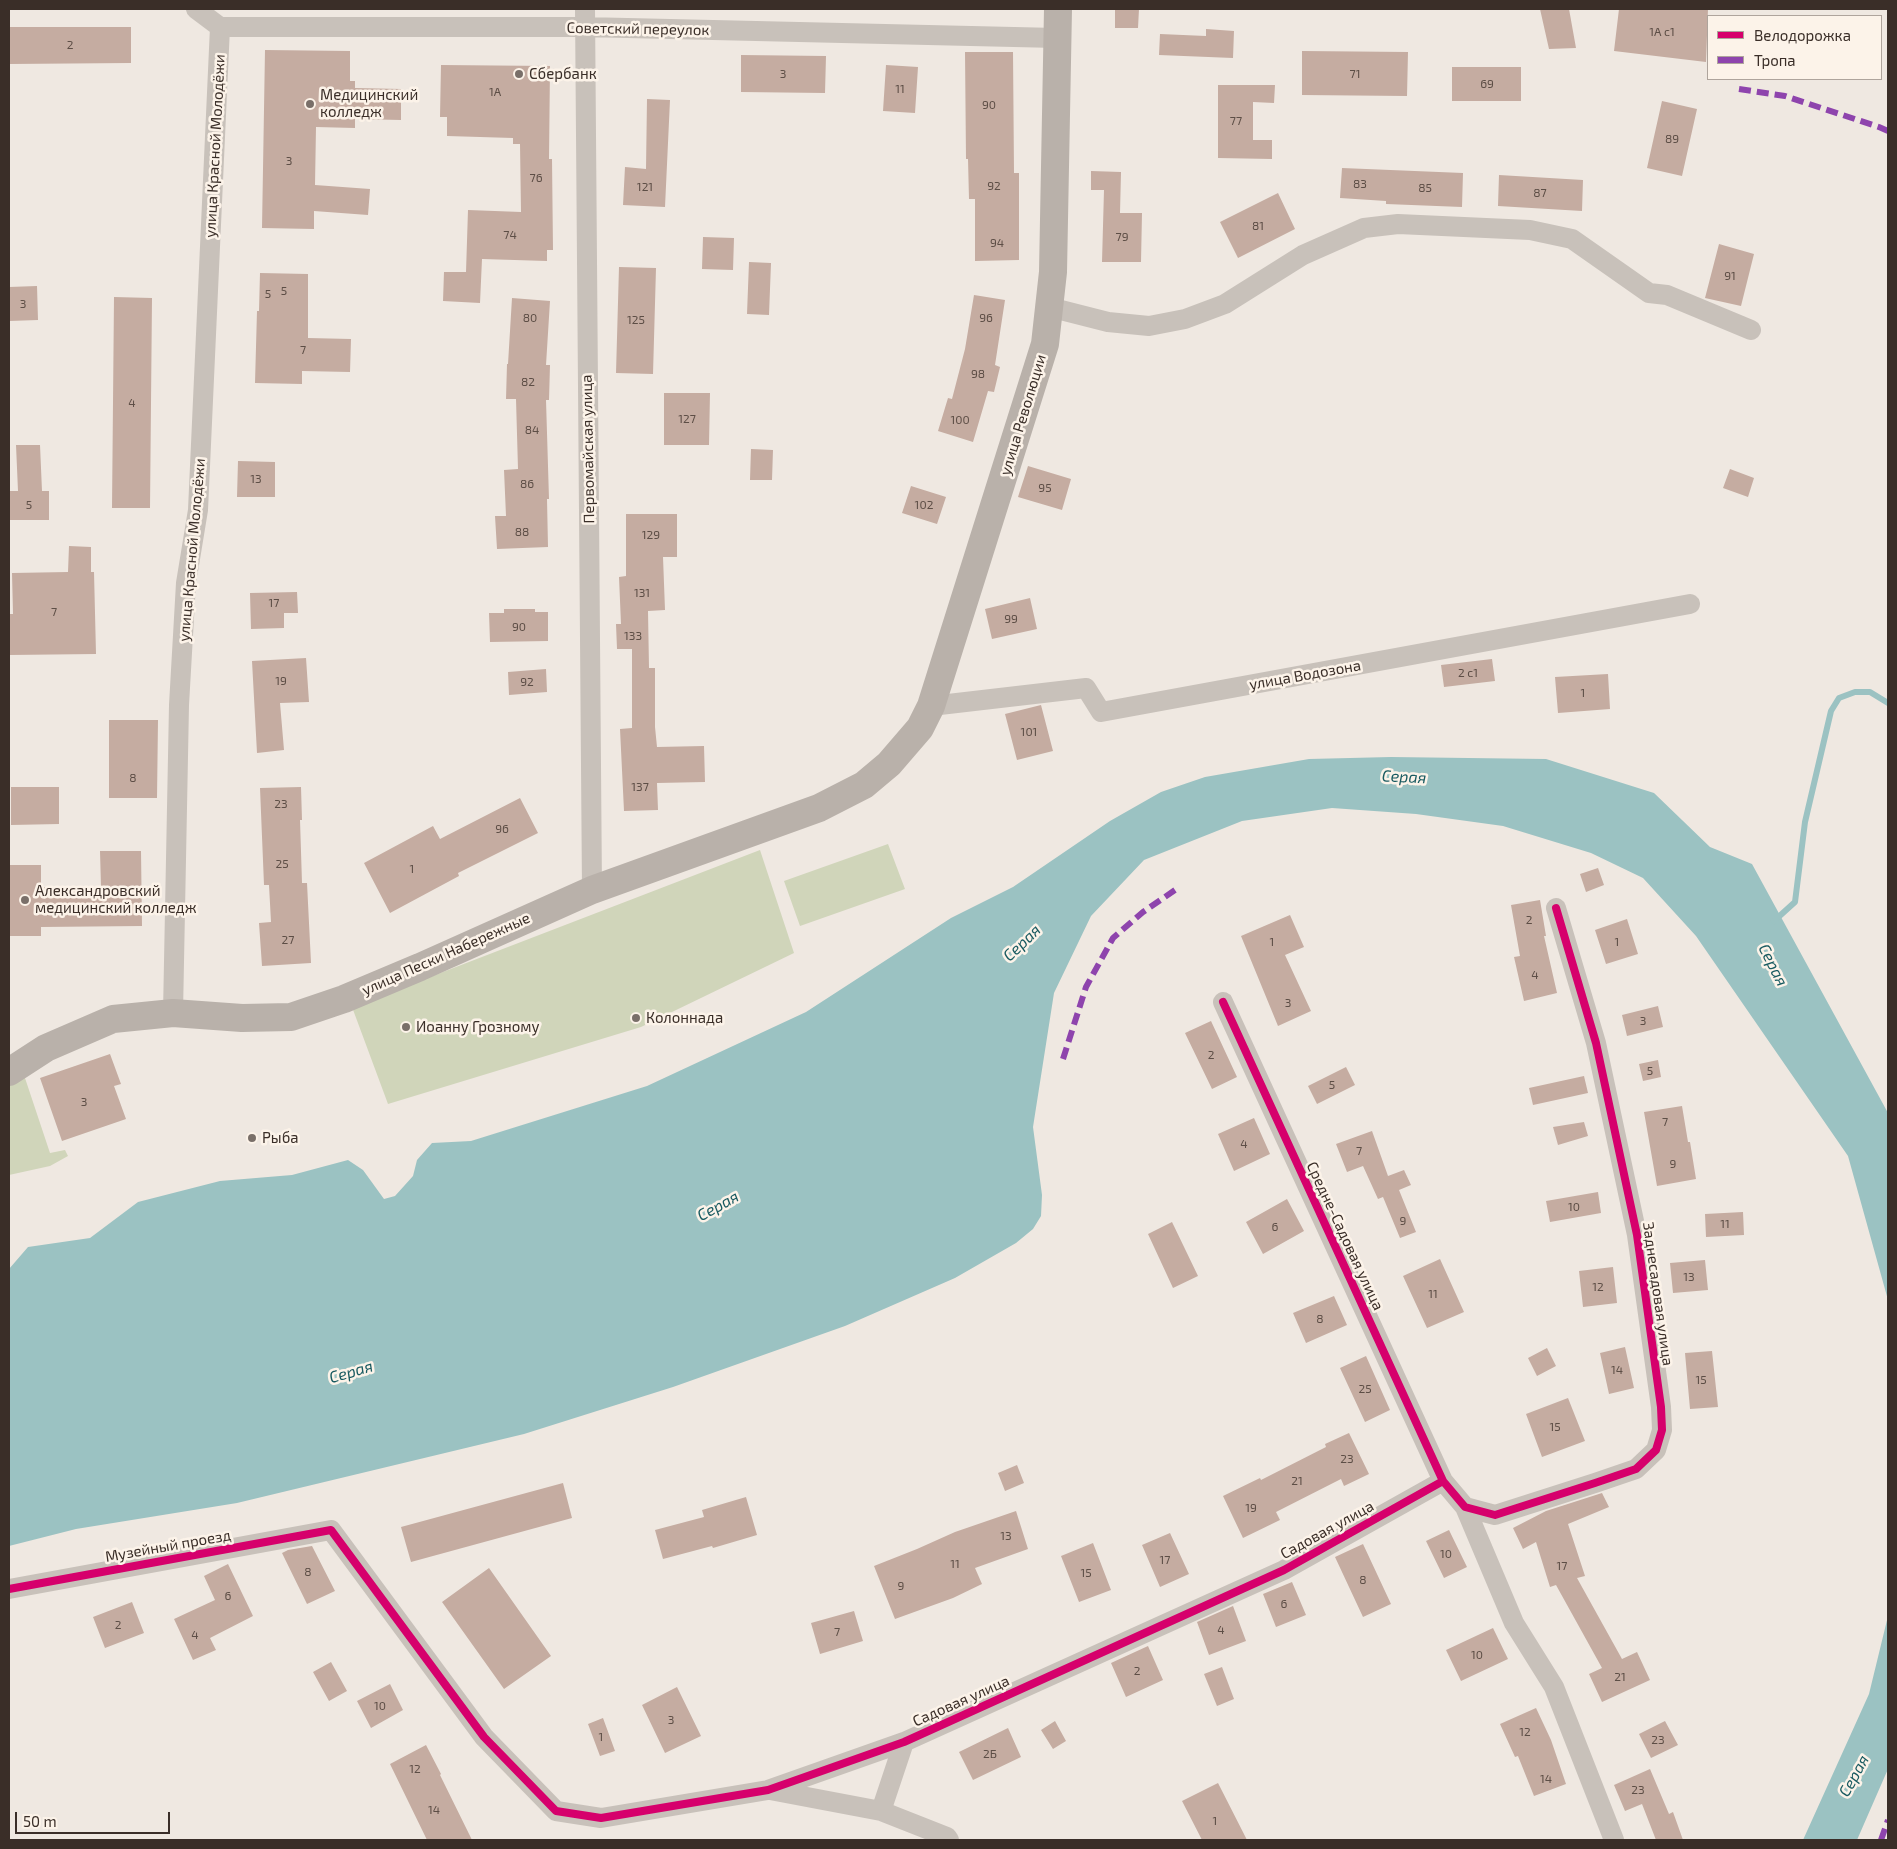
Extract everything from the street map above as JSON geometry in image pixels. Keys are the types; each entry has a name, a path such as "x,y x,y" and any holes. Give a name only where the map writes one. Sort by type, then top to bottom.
{"main road":[{"name":"улица Революции","path":"864,785 888,764 920,728 932,706 1045,344 1053,272 1058,9"},
{"name":"улица Пески Набережные","path":"12,1067 46,1048 113,1019 173,1013 242,1018 291,1017 344,999 420,967 592,890 819,808 864,785"}],"street":[{"path":"196,9 220,27"},
{"name":"Советский переулок","path":"220,27 585,18 1057,38"},
{"name":"Первомайская улица","path":"585,18 592,890"},
{"name":"улица Красной Молодёжи","path":"173,1013 179,705 186,583 198,510 220,27"},
{"path":"1049,307 1108,322 1148,326 1185,319 1225,304 1302,255 1364,228 1398,224 1530,230 1572,239 1649,293 1668,295 1751,330"},
{"name":"улица Водозона","path":"932,706 1086,688 1101,712 1690,604"},
{"name":"Заднесадовая улица","path":"1465,1507 1495,1514 1595,1484 1636,1468 1656,1450 1662,1430 1661,1407 1637,1235 1596,1043 1556,908"},
{"name":"Средне-Садовая улица","path":"1223,1002 1443,1480"},
{"path":"1443,1480 1465,1507 1514,1623 1554,1687 1614,1840"},
{"name":"Садовая улица","path":"331,1530 484,1737 556,1811 601,1818 768,1790 904,1742 1284,1570 1443,1480"},
{"name":"Музейный проезд","path":"9,1589 331,1530"},
{"path":"881,1811 904,1742"},
{"path":"768,1790 881,1811 947,1837 949,1840"}],"green space":[{"path":"888,844 905,889 800,926 784,881"},
{"path":"760,850 794,953 641,1027 388,1104 352,1007"},
{"path":"24,1075 50,1153 65,1150 68,1156 50,1166 9,1175 9,1086"}],"water":[{"name":"Серая","path":"1391,757 1546,759 1654,793 1710,847 1752,864 1888,1113 1888,1300 1848,1156 1696,936 1643,878 1591,853 1503,826 1416,814 1332,808 1242,821 1144,860 1091,916 1054,993 1033,1127 1042,1195 1041,1216 1033,1229 1016,1243 955,1278 845,1326 673,1387 524,1434 237,1503 76,1529 9,1546 9,1269 28,1247 90,1238 138,1202 220,1181 292,1175 348,1160 363,1170 384,1199 395,1196 413,1176 417,1160 432,1143 471,1141 647,1086 806,1012 951,918 1013,887 1110,821 1161,792 1205,777 1309,759"},
{"name":"Серая","path":"1888,1616 1888,1769 1857,1840 1803,1840 1869,1694"}],"building":[{"path":"1115,9 1139,9 1138,28 1115,28"},
{"path":"1540,9 1569,9 1576,48 1549,49"},
{"path":"1619,9 1708,9 1706,62 1614,51"},
{"path":"9,27 131,27 131,63 9,64"},
{"path":"1206,29 1234,31 1233,58 1159,55 1160,34 1206,36"},
{"path":"265,50 350,51 350,81 355,81 355,88 401,89 401,120 355,119 355,128 316,127 315,185 370,189 368,215 314,211 314,229 262,228"},
{"path":"1302,51 1408,52 1407,96 1302,95"},
{"path":"965,52 1013,52 1014,173 1019,173 1019,260 975,261 975,199 969,199 968,159 966,159"},
{"path":"741,55 826,56 825,93 741,92"},
{"path":"441,65 550,66 549,159 552,159 553,250 547,250 547,261 482,259 480,303 443,301 444,272 466,272 468,210 521,212 520,144 513,144 513,138 447,136 447,117 440,117"},
{"path":"886,65 918,67 915,113 883,111"},
{"path":"1452,67 1521,67 1521,101 1452,101"},
{"path":"1218,85 1275,85 1274,103 1253,102 1253,140 1272,140 1272,159 1218,158"},
{"path":"647,99 670,100 665,207 623,205 625,167 646,169"},
{"path":"1662,101 1697,109 1682,176 1647,168"},
{"path":"1342,168 1463,173 1462,207 1386,204 1386,201 1340,198"},
{"path":"1091,171 1121,172 1120,213 1142,213 1141,262 1102,262 1104,190 1091,190"},
{"path":"1499,175 1583,180 1582,211 1498,206"},
{"path":"1278,193 1295,229 1238,258 1220,222"},
{"path":"703,237 734,238 733,270 702,269"},
{"path":"1719,244 1754,254 1741,306 1705,298"},
{"path":"749,262 771,263 769,315 747,314"},
{"path":"619,267 656,268 653,374 616,373"},
{"path":"260,273 308,274 308,338 351,339 350,372 302,371 302,384 255,383"},
{"path":"37,286 38,320 9,321 9,287"},
{"path":"974,295 1005,300 995,365 1000,367 994,392 988,391 973,442 938,431 948,398 952,399 965,349"},
{"path":"114,297 152,298 150,508 112,508"},
{"path":"512,298 550,301 546,365 550,365 549,400 546,400 549,499 547,499 548,547 497,549 495,516 506,516 504,470 518,469 516,399 506,399"},
{"path":"664,393 710,393 709,445 664,445"},
{"path":"16,445 40,445 42,491 49,491 49,520 9,520 9,491 18,491"},
{"path":"751,449 773,450 772,480 750,480"},
{"path":"238,461 275,462 275,497 237,497"},
{"path":"1028,466 1071,479 1062,510 1018,497"},
{"path":"1730,469 1754,478 1748,497 1723,488"},
{"path":"911,486 946,497 937,524 902,513"},
{"path":"626,514 677,514 677,557 663,557 665,610 648,611 649,668 655,668 657,747 704,746 705,782 657,783 658,810 624,811 620,729 632,728 632,649 617,649 616,624 621,624 619,577 626,576"},
{"path":"69,546 91,547 91,572 94,572 96,654 9,655 9,614 13,614 12,573 68,572"},
{"path":"297,592 298,613 284,613 284,628 251,629 250,593"},
{"path":"1030,598 1037,629 992,639 985,609"},
{"path":"504,609 535,609 535,612 548,612 548,641 490,642 489,613 504,613"},
{"path":"306,658 309,702 280,703 284,750 257,753 252,661"},
{"path":"1492,659 1495,681 1444,687 1441,665"},
{"path":"546,669 547,692 509,695 508,672"},
{"path":"1608,674 1610,709 1558,713 1555,677"},
{"path":"1041,705 1053,751 1017,760 1005,714"},
{"path":"109,720 158,720 157,798 109,798"},
{"path":"11,787 59,787 59,824 11,825"},
{"path":"301,787 302,883 307,883 311,963 262,966 259,923 271,922 269,885 264,885 260,788"},
{"path":"520,798 538,833 458,873 459,876 390,913 364,863 433,826 440,839"},
{"path":"100,851 141,851 142,926 41,927 41,936 9,936 9,865 41,865 41,887 101,887"},
{"path":"1598,868 1604,885 1586,892 1580,874"},
{"path":"1540,900 1546,936 1544,936 1557,993 1524,1001 1514,957 1520,956 1511,905"},
{"path":"1290,915 1304,947 1285,955 1311,1011 1278,1026 1241,936"},
{"path":"1627,919 1638,954 1606,964 1595,930"},
{"path":"1658,1006 1663,1027 1627,1036 1622,1015"},
{"path":"1211,1021 1237,1077 1212,1089 1185,1033"},
{"path":"110,1054 121,1084 114,1086 126,1119 62,1141 40,1078"},
{"path":"1658,1060 1661,1077 1643,1081 1639,1064"},
{"path":"1346,1067 1355,1085 1317,1104 1308,1086"},
{"path":"1584,1076 1588,1093 1533,1105 1529,1088"},
{"path":"1682,1106 1696,1179 1657,1186 1644,1112"},
{"path":"1254,1118 1270,1154 1234,1171 1218,1134"},
{"path":"1584,1122 1588,1136 1558,1145 1553,1127"},
{"path":"1372,1131 1388,1176 1404,1170 1411,1185 1399,1190 1416,1232 1400,1238 1383,1197 1378,1199 1363,1166 1347,1172 1336,1144"},
{"path":"1598,1192 1601,1213 1550,1222 1546,1201"},
{"path":"1287,1199 1304,1231 1263,1254 1246,1222"},
{"path":"1743,1212 1744,1235 1706,1237 1705,1214"},
{"path":"1172,1222 1198,1276 1173,1288 1148,1234"},
{"path":"1440,1259 1464,1312 1427,1328 1403,1276"},
{"path":"1705,1260 1708,1290 1673,1293 1670,1263"},
{"path":"1613,1267 1617,1303 1583,1307 1579,1271"},
{"path":"1334,1296 1347,1325 1306,1343 1293,1313"},
{"path":"1625,1347 1634,1388 1609,1394 1600,1353"},
{"path":"1547,1348 1556,1366 1537,1376 1528,1358"},
{"path":"1712,1351 1718,1407 1690,1409 1685,1353"},
{"path":"1366,1356 1390,1410 1365,1422 1340,1368"},
{"path":"1568,1398 1585,1441 1542,1457 1526,1414"},
{"path":"1349,1433 1369,1474 1344,1486 1341,1479 1276,1512 1280,1520 1243,1538 1223,1496 1260,1478 1261,1480 1326,1447 1325,1444"},
{"path":"1017,1465 1024,1483 1005,1491 998,1473"},
{"path":"563,1483 572,1518 411,1562 401,1527"},
{"path":"1602,1493 1609,1507 1568,1524 1585,1576 1577,1578 1622,1659 1637,1652 1650,1680 1602,1702 1589,1674 1602,1668 1556,1585 1550,1587 1536,1542 1523,1549 1513,1528 1546,1511"},
{"path":"746,1497 757,1535 713,1548 712,1546 663,1559 655,1530 704,1517 702,1510"},
{"path":"1016,1511 1028,1549 975,1568 982,1584 953,1598 895,1619 874,1566 955,1532"},
{"path":"1449,1530 1467,1567 1444,1578 1426,1541"},
{"path":"1170,1533 1189,1574 1160,1587 1142,1545"},
{"path":"1093,1543 1111,1590 1079,1602 1061,1556"},
{"path":"1363,1544 1391,1604 1363,1617 1335,1557"},
{"path":"312,1546 335,1591 307,1604 282,1553 288,1550"},
{"path":"228,1564 253,1616 210,1638 216,1650 193,1660 174,1619 215,1600 204,1576"},
{"path":"489,1568 551,1656 504,1689 442,1602"},
{"path":"1292,1582 1306,1615 1276,1627 1263,1594"},
{"path":"132,1602 144,1633 105,1648 93,1617"},
{"path":"1233,1606 1246,1641 1209,1655 1197,1622"},
{"path":"854,1611 863,1641 820,1654 811,1623"},
{"path":"1493,1628 1508,1659 1461,1681 1446,1650"},
{"path":"1148,1646 1163,1680 1126,1697 1111,1663"},
{"path":"331,1662 347,1691 329,1701 313,1672"},
{"path":"1222,1667 1234,1699 1217,1706 1204,1674"},
{"path":"390,1684 403,1710 371,1728 357,1701"},
{"path":"677,1687 701,1736 665,1753 642,1705"},
{"path":"1536,1708 1551,1740 1566,1784 1534,1796 1518,1756 1515,1757 1500,1724"},
{"path":"603,1718 615,1751 600,1756 588,1724"},
{"path":"1055,1721 1066,1741 1053,1749 1041,1730"},
{"path":"1665,1721 1678,1745 1651,1758 1639,1734"},
{"path":"1008,1728 1021,1757 973,1780 959,1752"},
{"path":"426,1745 472,1840 427,1840 390,1764"},
{"path":"1650,1769 1669,1814 1673,1812 1683,1840 1656,1840 1642,1804 1625,1811 1614,1785"},
{"path":"1218,1783 1247,1840 1202,1840 1182,1801"}],"waterway":[{"path":"1774,921 1795,902 1805,822 1831,711 1839,698 1855,692 1870,692 1888,703"}],"marked path":[{"path":"1739,89 1785,96 1888,131"},
{"path":"1063,1059 1086,987 1113,938 1143,912 1178,888"},
{"path":"1881,1840 1888,1820"}],"cycle path":[{"path":"1223,1002 1443,1481 1465,1507 1495,1515 1636,1469 1656,1450 1662,1430 1661,1407 1637,1235 1596,1043 1556,908"},
{"path":"9,1589 331,1530 484,1737 556,1811 601,1818 768,1790 904,1742 1284,1570 1443,1481"}],"place":[{"name":"Сбербанк","path":"519,74"},
{"name":"Медицинский колледж","path":"310,104"},
{"name":"Александровский медицинский колледж","path":"25,900"},
{"name":"Колоннада","path":"636,1018"},
{"name":"Иоанну Грозному","path":"406,1027"},
{"name":"Рыба","path":"252,1138"}]}
